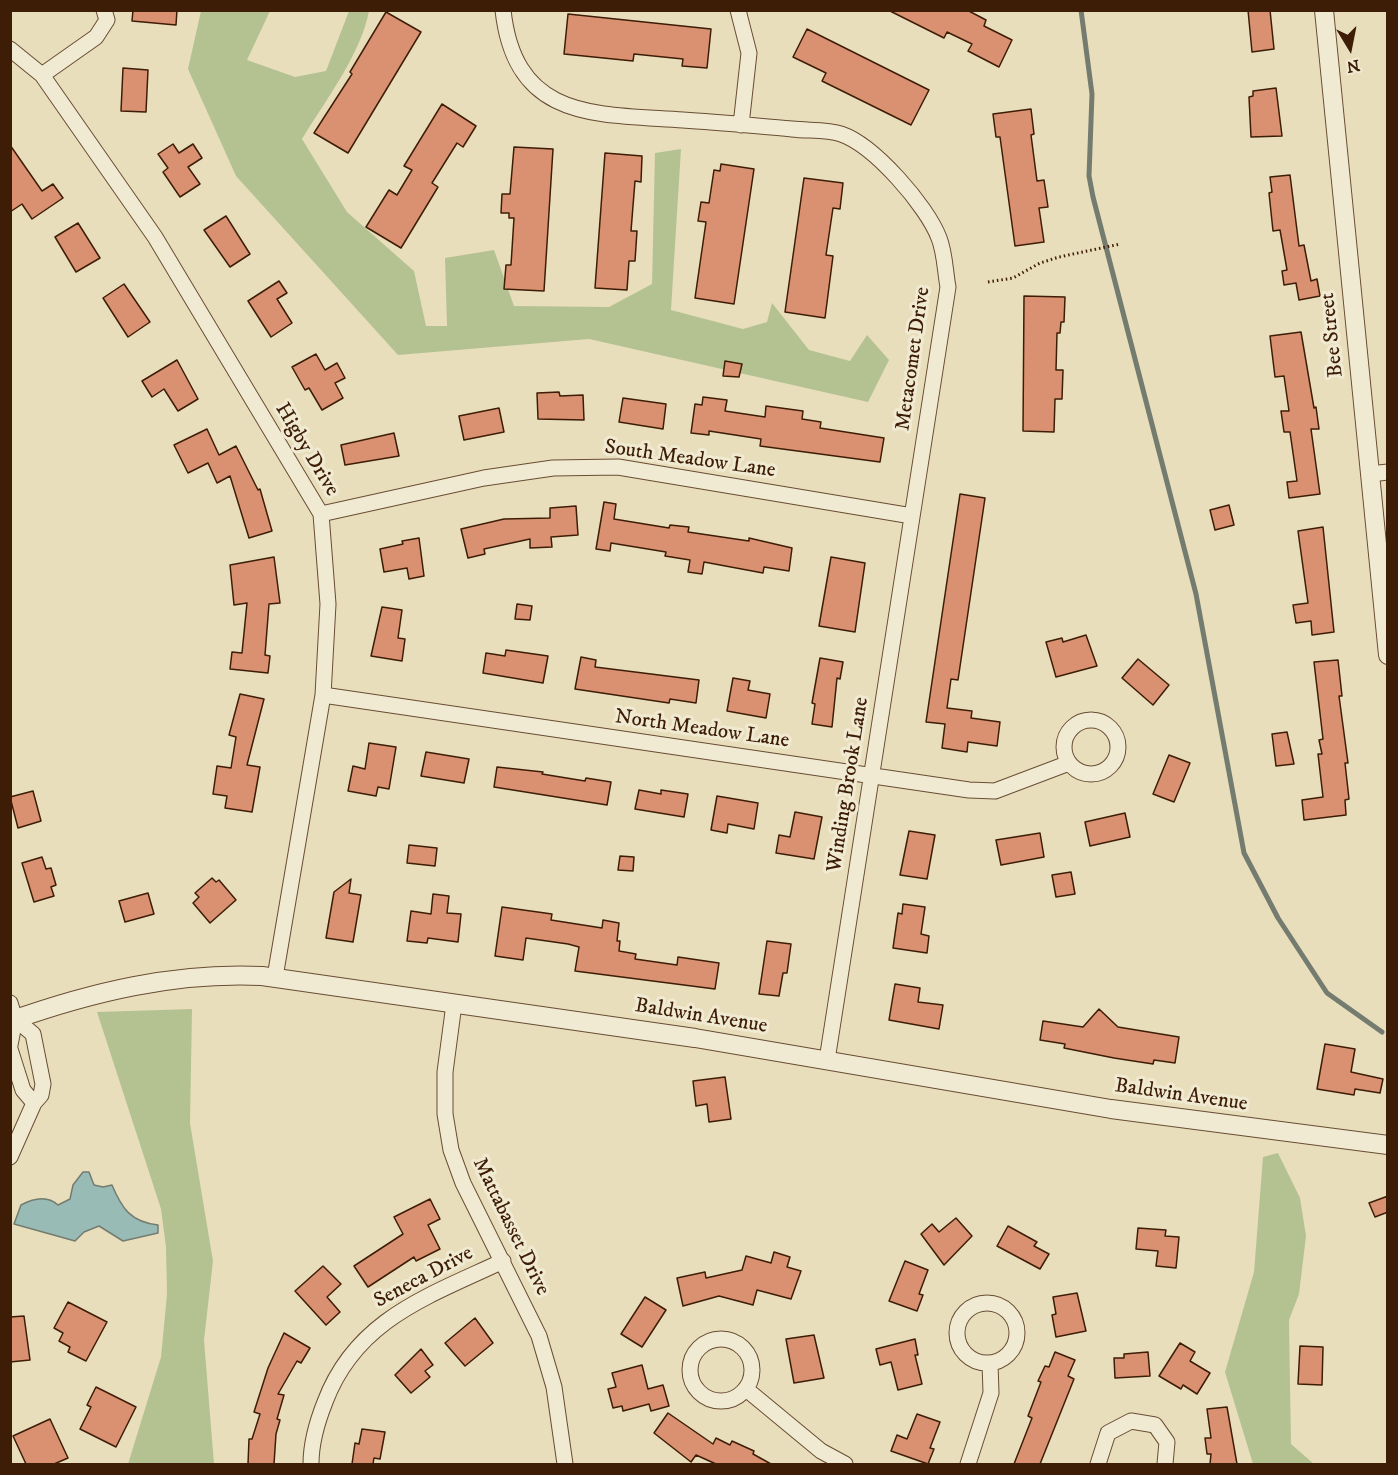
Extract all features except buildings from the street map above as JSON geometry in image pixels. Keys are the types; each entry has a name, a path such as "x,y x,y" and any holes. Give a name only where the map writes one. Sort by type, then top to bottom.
{"street":[{"path":"42,75 96,37 107,20 104,10"},
{"name":"Metacomet Drive","path":"503,10 505,34 517,67 544,95 570,108 617,117 842,134 879,158 914,196 939,238 948,287 912,516"},
{"path":"738,10 749,53 741,125"},
{"name":"Bee Street","path":"1324,10 1378,473 1388,655"},
{"name":"Higby Drive","path":"10,49 42,75 154,237 321,514 328,604 323,695 275,977"},
{"name":"South Meadow Lane","path":"321,514 484,478 541,469 618,467 912,516"},
{"name":"Winding Brook Lane","path":"827,1060 912,516"},
{"name":"North Meadow Lane","path":"323,695 872,777 995,791 1069,763"},
{"name":"Baldwin Avenue","path":"12,1014 147,983 220,975 275,977 620,1027 1111,1109 1388,1145"},
{"name":"Mattabasset Drive","path":"454,1004 445,1072 445,1114 451,1150 463,1183 539,1336 554,1387 565,1464"},
{"path":"12,1014 10,1047 23,1090 34,1103"},
{"path":"10,1157 34,1103 41,1095 43,1084 33,1034 12,1014"},
{"name":"Seneca Drive","path":"311,1464 317,1422 331,1385 346,1358 362,1341 401,1310 503,1261"},
{"path":"983,1302 1006,1309 1014,1318 1017,1329 1016,1341 1011,1352 1002,1359 990,1363 978,1362 968,1357 960,1347 956,1336 957,1324 963,1314 972,1306 983,1302"},
{"path":"725,1339 743,1348 750,1359 752,1370 746,1389 735,1397 725,1400 707,1397 698,1390 690,1371 696,1351 714,1340 725,1339"},
{"path":"968,1464 991,1393 990,1363"},
{"path":"746,1389 821,1451 845,1464"},
{"path":"1098,1464 1108,1433 1131,1421 1155,1425 1167,1442 1165,1464"}],"path":[{"path":"988,282 1013,278 1040,263 1120,244"}],"green space":[{"path":"201,11 270,11 247,60 295,77 326,71 349,11 369,11 365,27 350,60 302,139 347,212 414,271 426,326 447,326 445,258 494,250 514,306 609,307 652,284 655,153 681,149 671,310 743,329 767,322 772,303 809,350 850,361 867,335 889,360 868,402 589,339 398,355 236,176 188,69"},
{"path":"192,1009 190,1123 213,1261 204,1340 214,1464 128,1464 161,1357 167,1294 166,1247 161,1209 97,1012"},
{"path":"1278,1153 1300,1198 1306,1236 1299,1294 1289,1320 1291,1444 1314,1464 1253,1464 1225,1372 1254,1272 1263,1157"}],"water":[{"path":"83,1172 89,1172 94,1185 103,1187 112,1185 129,1213 141,1221 158,1225 158,1233 123,1241 99,1226 84,1232 75,1241 14,1224 21,1205 36,1199 45,1199 58,1205 70,1199 73,1185"}],"waterway":[{"path":"1081,10 1092,94 1089,176 1093,197 1196,594 1244,853 1278,918 1327,993 1382,1032"}]}
